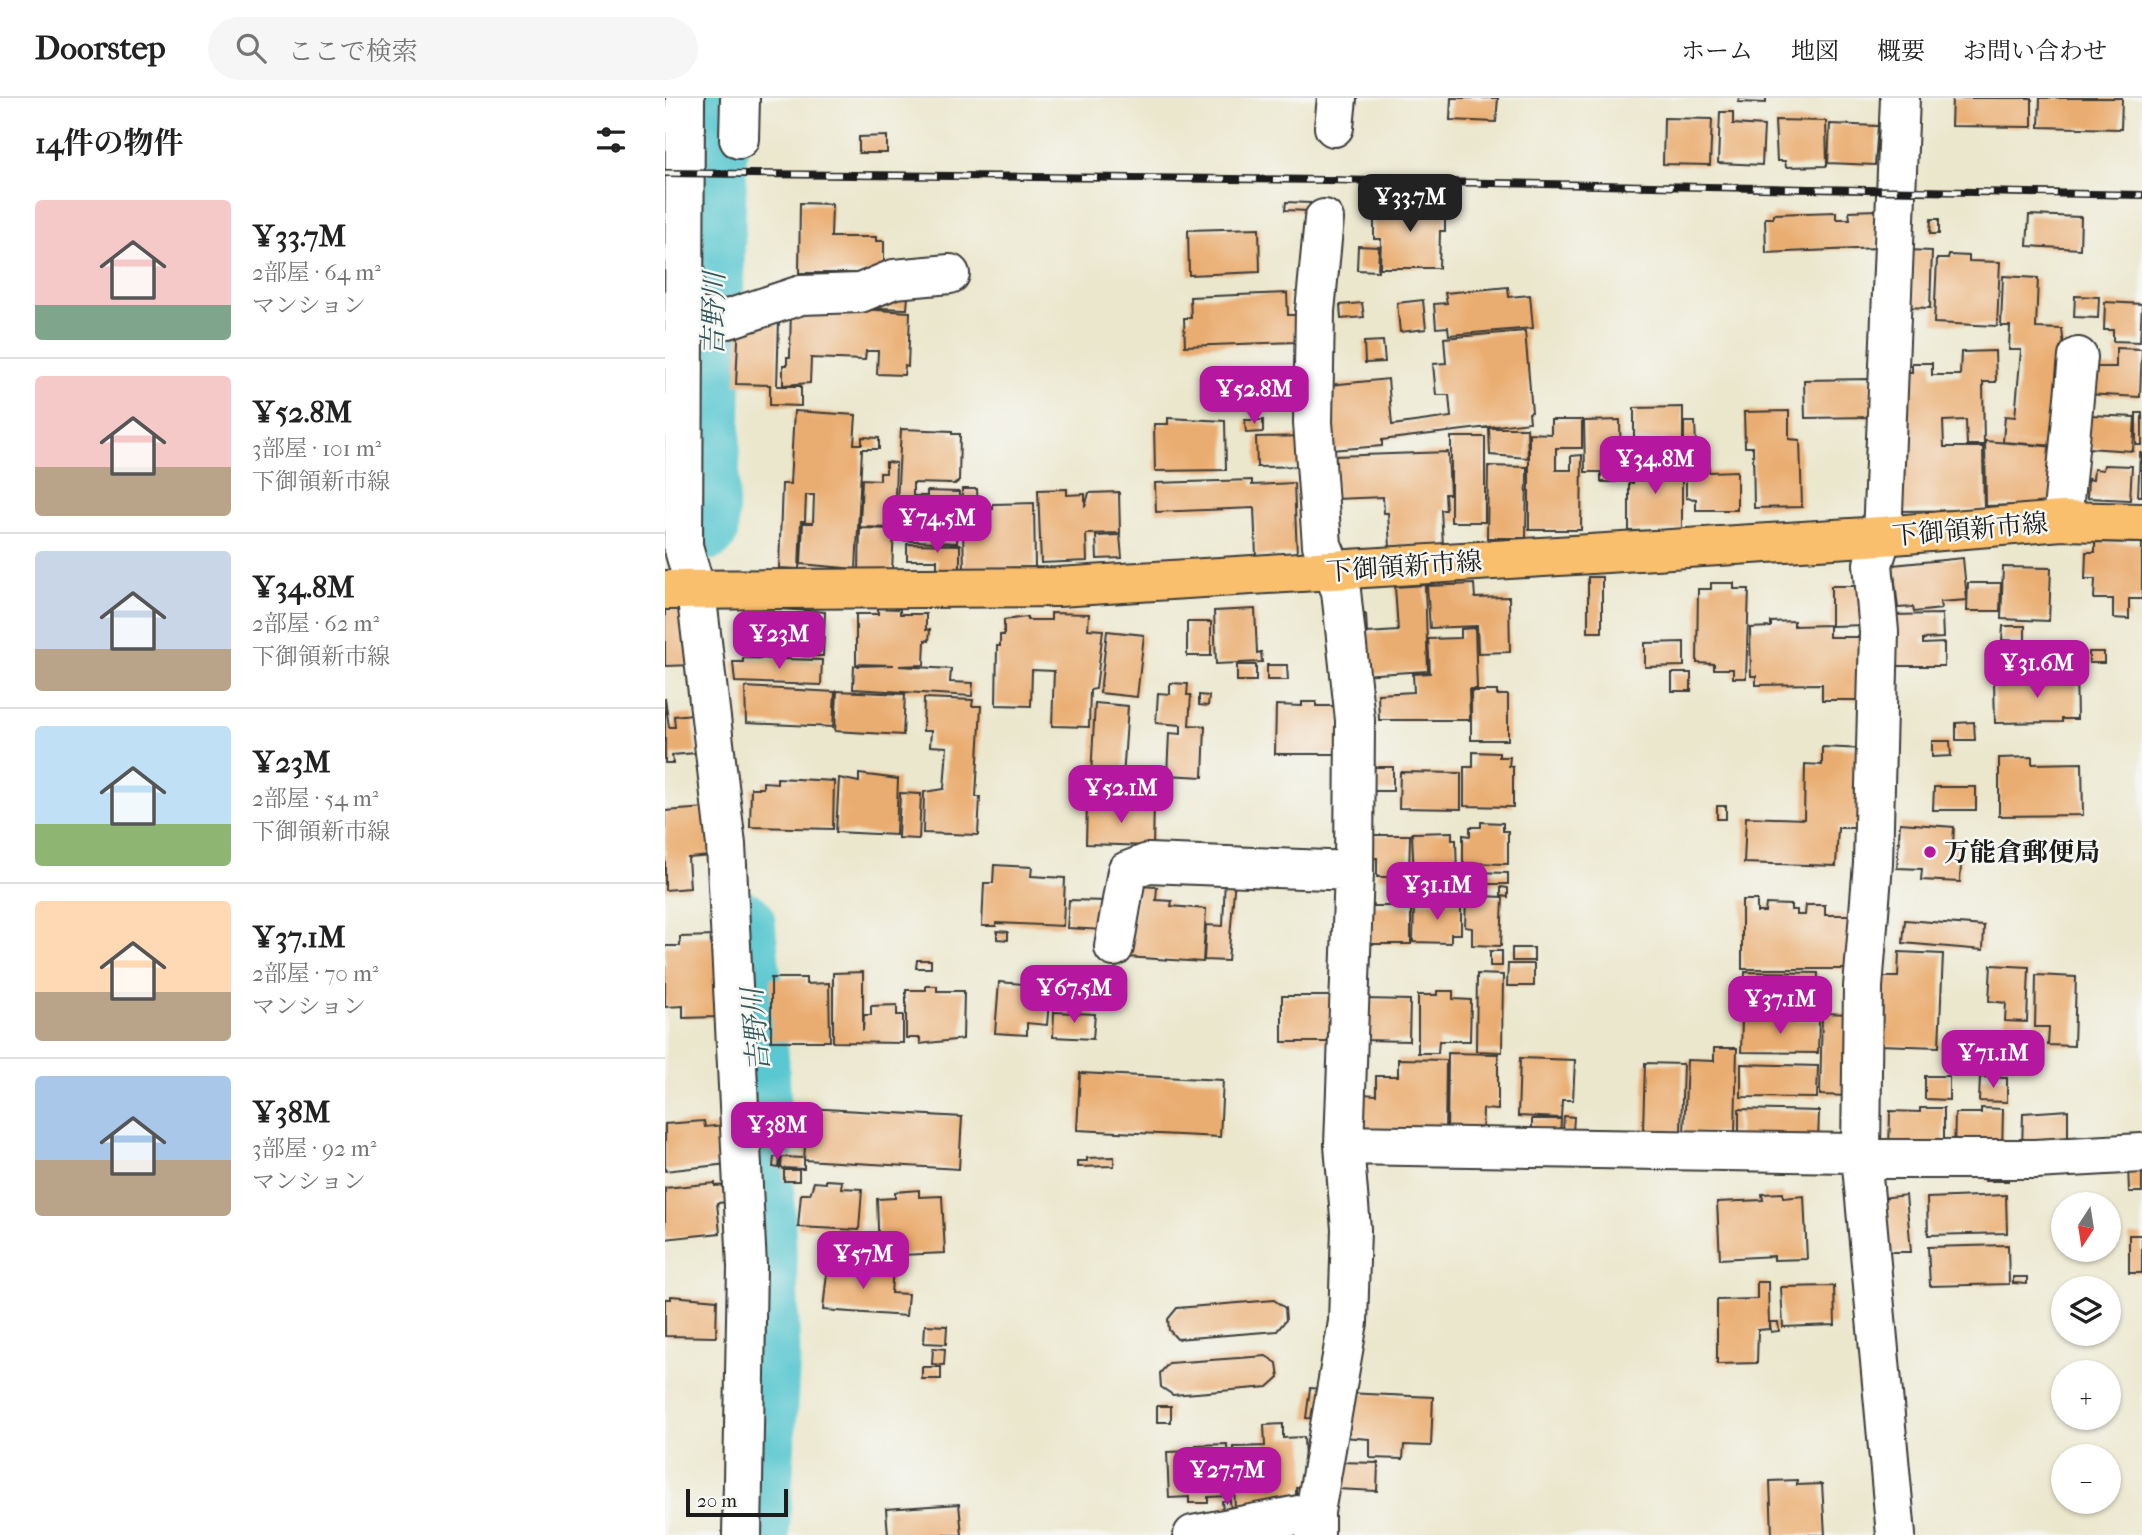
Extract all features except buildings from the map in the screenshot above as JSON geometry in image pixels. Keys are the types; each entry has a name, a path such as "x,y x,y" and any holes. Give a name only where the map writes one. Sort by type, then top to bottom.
{"main road":[{"name":"下御領新市線","path":"681,590 1058,587 1882,536 2061,522 2142,523"}],"street":[{"path":"685,98 674,138 704,318 681,590 726,845 747,1266 743,1535"},
{"path":"739,139 740,98"},
{"path":"1896,1535 1861,1155 1863,987 1873,863 1879,632 1873,564 1882,536 1900,98"},
{"path":"1193,1535 1315,1523 1348,1322 1351,1228 1344,1145 1354,871 1355,720 1341,591 1322,545 1313,422 1315,312 1324,219"},
{"path":"704,318 801,295 860,293 894,279 950,274"},
{"path":"2061,522 2078,357"},
{"path":"1114,947 1127,871 1148,863 1354,871"},
{"path":"1344,1145 1861,1155 1871,1159 2035,1159 2142,1153"}],"waterway":[{"name":"吉野川","path":"708,530 718,98"},
{"name":"吉野川","path":"745,922 759,1063 770,1357 759,1535"}],"railway":[{"path":"665,173 1325,180 2142,195"}],"place":[{"name":"万能倉郵便局","path":"1930,852"}]}
